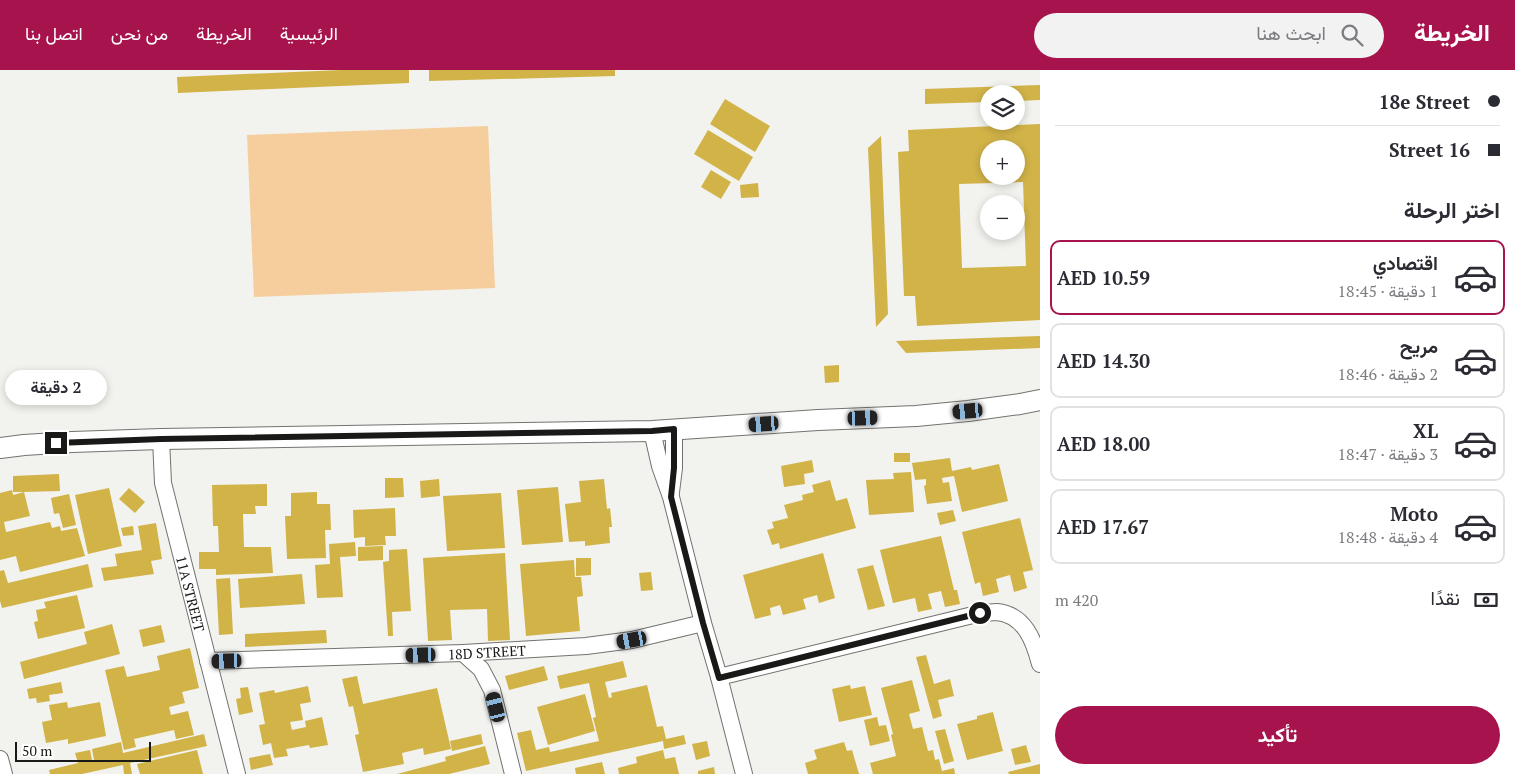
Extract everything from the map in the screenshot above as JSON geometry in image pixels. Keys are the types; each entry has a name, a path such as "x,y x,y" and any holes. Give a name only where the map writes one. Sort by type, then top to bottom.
{"street":[{"path":"0,448 72,442 161,439 652,431 916,416 977,410 1040,400"},
{"path":"671,497 674,468 674,429"},
{"path":"652,431 744,774"},
{"name":"11A STREET","path":"161,439 163,484 237,774"},
{"path":"719,678 980,613 998,612 1014,618 1027,629 1035,644 1040,664"},
{"name":"18D STREET","path":"208,662 463,653 593,646 703,623"},
{"path":"463,653 481,669 492,690 513,774"},
{"path":"0,758 4,774"}],"shaded area":[{"path":"488,126 495,288 254,297 247,135"}],"building":[{"path":"340,70 409,70 409,83 178,93 177,77"},
{"path":"429,70 615,70 615,76 429,81"},
{"path":"1040,85 1040,100 1025,101 1025,86"},
{"path":"980,87 980,102 925,104 925,89"},
{"path":"725,99 770,126 755,152 710,124"},
{"path":"1040,124 1040,320 917,326 915,296 904,296 898,152 909,151 908,130 980,127 980,130 1025,130 1025,125"},
{"path":"708,130 753,157 739,181 694,154"},
{"path":"881,136 888,314 876,327 868,148"},
{"path":"711,170 731,182 721,199 701,187"},
{"path":"758,183 759,197 741,198 740,185"},
{"path":"1040,336 1040,348 906,353 896,341"},
{"path":"839,365 839,382 825,383 824,366"},
{"path":"894,453 910,453 910,462 894,462"},
{"path":"950,458 952,471 971,467 972,470 999,464 1008,501 962,512 954,476 942,478 943,483 949,482 952,501 927,504 924,486 926,485 926,479 915,480 912,463"},
{"path":"812,460 814,472 804,474 805,484 784,487 781,466"},
{"path":"911,472 914,512 869,515 866,480 894,479 893,473"},
{"path":"59,474 60,491 13,492 13,476"},
{"path":"385,478 403,478 404,497 385,498"},
{"path":"439,479 440,496 421,498 420,481"},
{"path":"604,479 607,509 610,508 612,527 609,527 610,543 585,546 585,541 569,542 565,504 581,502 579,481"},
{"path":"830,480 836,501 847,498 856,528 780,549 779,543 772,545 767,530 774,528 772,522 788,518 784,505 803,500 802,495 814,492 812,485"},
{"path":"267,484 267,506 255,506 256,514 243,514 244,547 271,547 273,573 216,575 216,569 199,569 199,552 219,552 218,526 213,526 212,485"},
{"path":"558,487 563,542 522,545 517,490"},
{"path":"109,488 122,546 88,554 75,495"},
{"path":"129,488 145,502 135,513 119,499"},
{"path":"12,490 13,495 24,492 30,516 4,522 6,532 50,522 52,528 60,526 61,531 77,528 85,556 20,572 16,556 0,560 0,493"},
{"path":"317,492 317,504 330,504 331,530 325,530 326,558 287,559 285,516 291,516 291,493"},
{"path":"501,493 505,548 447,551 443,496"},
{"path":"69,494 76,525 63,528 59,513 54,514 51,498"},
{"path":"395,508 396,536 385,536 386,545 365,546 365,537 354,538 353,510"},
{"path":"953,510 956,521 940,525 937,513"},
{"path":"1020,518 1033,570 1023,572 1027,588 1014,592 1010,575 996,579 999,592 983,596 980,582 975,584 962,532"},
{"path":"156,523 162,559 151,561 154,574 104,581 101,568 117,566 115,554 142,550 138,526"},
{"path":"133,526 134,535 123,536 121,528"},
{"path":"941,536 954,590 957,590 960,604 945,607 941,591 928,594 932,609 918,612 915,598 893,603 880,550"},
{"path":"355,542 356,556 340,557 343,597 317,598 315,565 330,564 329,544"},
{"path":"383,546 383,560 358,561 358,547"},
{"path":"407,549 411,611 392,612 393,636 388,636 383,562 389,561 389,550"},
{"path":"505,553 510,640 488,641 487,609 450,610 452,640 428,641 423,558"},
{"path":"823,553 835,598 819,603 817,595 803,599 806,609 783,615 780,605 770,608 771,615 755,619 743,575"},
{"path":"576,558 591,558 591,575 576,576"},
{"path":"574,560 575,577 581,577 583,596 577,597 580,631 526,636 520,564"},
{"path":"88,564 93,587 2,608 0,601 0,571 4,570 8,583"},
{"path":"873,565 885,606 868,610 857,569"},
{"path":"651,572 653,590 641,591 639,573"},
{"path":"302,574 305,604 240,608 238,579"},
{"path":"230,578 233,634 219,635 216,579"},
{"path":"77,595 85,628 38,639 34,622 38,621 36,610 46,608 44,602"},
{"path":"112,624 120,654 24,679 20,662 87,644 84,632"},
{"path":"161,625 165,642 143,647 139,630"},
{"path":"326,630 327,643 245,647 245,634"},
{"path":"190,648 199,688 182,692 185,703 169,707 171,715 188,711 194,735 176,739 174,730 134,739 136,747 124,750 105,670 124,666 127,677 160,670 157,656"},
{"path":"926,655 934,684 950,679 954,696 938,700 942,716 933,719 916,657"},
{"path":"623,661 627,677 605,682 609,698 612,697 611,693 647,685 657,727 663,726 666,739 684,735 686,744 664,749 663,741 526,771 517,733 531,730 536,750 549,747 550,752 599,741 593,718 596,717 589,683 560,689 557,676"},
{"path":"544,666 548,680 509,690 505,676"},
{"path":"357,676 363,704 437,688 451,749 424,755 423,748 402,753 404,764 363,772 355,735 359,734 353,706 349,707 342,679"},
{"path":"912,680 920,711 909,714 913,729 922,727 928,751 933,750 935,760 939,759 942,771 954,768 955,774 873,774 870,763 896,756 891,735 893,734 881,688"},
{"path":"61,682 63,693 49,695 50,701 37,703 36,698 29,699 27,689"},
{"path":"850,685 851,689 865,686 872,715 839,722 832,689"},
{"path":"308,686 311,702 300,704 303,720 290,722 292,730 306,727 305,721 322,717 328,745 310,748 309,745 286,749 288,756 274,758 271,743 263,745 259,725 265,724 259,693 274,690 275,693"},
{"path":"248,687 253,712 239,715 236,699 241,698 240,688"},
{"path":"585,694 595,731 548,745 537,707"},
{"path":"67,702 68,708 100,702 106,736 68,744 68,739 46,743 42,722 52,720 49,705"},
{"path":"993,712 1003,751 967,760 957,724 977,719 977,716"},
{"path":"877,717 879,726 886,725 890,741 870,746 864,720"},
{"path":"945,729 954,761 944,764 935,731"},
{"path":"204,734 207,746 130,763 132,774 124,774 123,765 82,774 50,774 49,770 78,763 75,753 90,750 92,760 94,760 92,749 121,742 123,753"},
{"path":"481,734 483,744 452,751 450,741"},
{"path":"707,741 710,756 696,760 692,744"},
{"path":"844,742 847,751 852,750 859,774 808,774 805,763 817,759 814,750"},
{"path":"1026,745 1031,762 1015,765 1011,749"},
{"path":"485,746 490,764 449,774 397,774 446,761 445,757"},
{"path":"197,750 203,774 140,774 137,764"},
{"path":"663,750 665,759 675,757 679,774 619,774 618,768 637,763 636,757"},
{"path":"270,754 273,765 251,770 249,758"},
{"path":"602,762 605,774 576,774 575,768"},
{"path":"1040,764 1040,774 1009,774 1008,772"},
{"path":"714,767 715,774 698,774 698,771"}],"route":[{"path":"56,443 161,439 652,431 674,429 674,468 671,497 719,678 980,613"}]}
